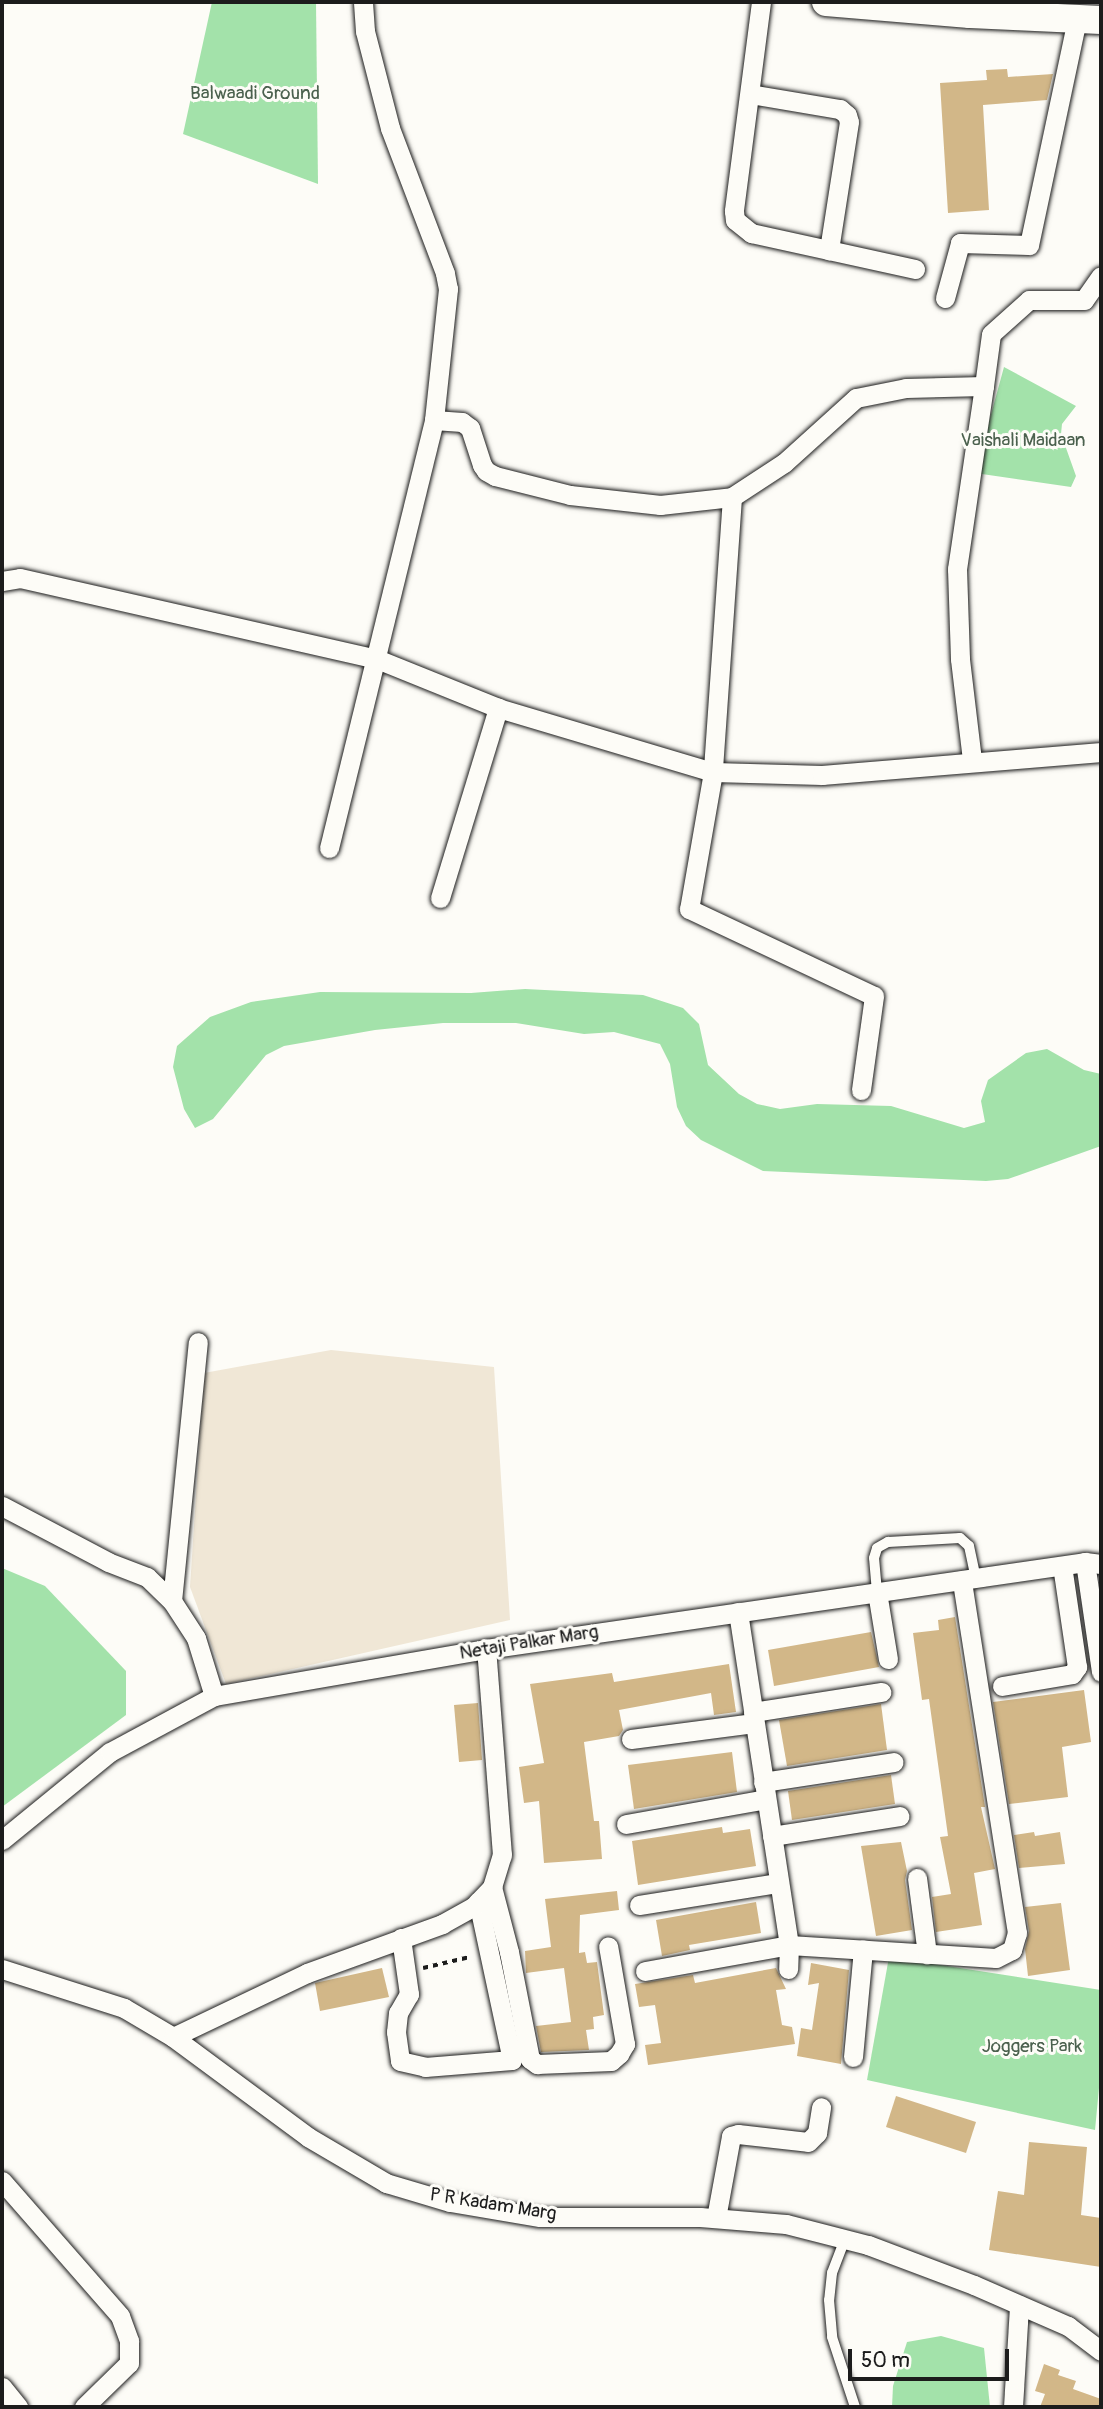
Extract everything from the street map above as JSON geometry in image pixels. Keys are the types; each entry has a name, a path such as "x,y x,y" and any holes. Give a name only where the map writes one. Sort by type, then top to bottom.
{"street":[{"path":"329,848 434,420 448,289 445,273 390,128 365,31 363,2"},
{"path":"761,2 734,211 736,220 751,233 915,268"},
{"path":"826,2 1091,15 1029,245 960,243 945,298"},
{"path":"750,93 840,109 847,115 849,122 829,250"},
{"path":"972,760 960,660 957,569 990,334 1029,300 1084,300 1101,276"},
{"path":"434,420 463,422 470,428 482,464 486,471 495,476 570,495 660,505 732,497 785,463 856,398 906,388 984,386"},
{"path":"732,497 713,772 689,909 874,996 861,1090"},
{"path":"2,581 20,578 377,659 499,708 713,772 822,775 972,760 1101,752"},
{"path":"440,898 499,708"},
{"path":"172,1601 198,1342"},
{"path":"2,1506 96,1556 147,1577 172,1601 197,1638 214,1696"},
{"path":"1093,1563 1101,1672"},
{"name":"Netaji Palkar Marg","path":"2,1840 110,1752 214,1696 486,1649 1093,1563"},
{"path":"1002,1686 1072,1674 1077,1667 1062,1566"},
{"path":"645,1971 789,1945 996,1958 1012,1950 1017,1933 969,1579"},
{"path":"877,1592 888,1659"},
{"path":"738,1612 789,1945 788,1969"},
{"path":"173,2036 307,1973 442,1924 478,1902 492,1887 502,1855 486,1649"},
{"path":"631,1739 881,1692"},
{"path":"626,1824 893,1762"},
{"path":"772,1836 899,1816"},
{"path":"917,1878 927,1954"},
{"path":"639,1905 778,1883"},
{"path":"492,1887 509,1952 530,2059 537,2064 611,2062 619,2054 625,2044 608,1946"},
{"path":"401,1938 409,1994 398,2013 396,2032 400,2061 425,2067 506,2063 512,2060 512,2052 478,1902"},
{"path":"853,2057 863,1949"},
{"name":"P R Kadam Marg","path":"2,1969 124,2008 173,2036 308,2137 386,2183 450,2202 540,2217 716,2218 786,2224 892,2254 1019,2305 1068,2326 1101,2351"},
{"path":"716,2218 731,2136 738,2134 808,2142 817,2133 821,2107"},
{"path":"2,2181 120,2316 130,2341 129,2363 84,2407"},
{"path":"1013,2407 1019,2305"},
{"path":"2,2387 18,2407"}],"lane":[{"path":"877,1592 874,1558 877,1548 888,1542 960,1538 969,1546 969,1579"},
{"path":"845,2239 832,2273 829,2300 832,2337 855,2407"}],"path":[{"path":"407,1972 490,1953"}],"shaded area":[{"path":"331,1350 494,1367 510,1620 226,1684 190,1587 204,1373"}],"green space":[{"name":"Balwaadi Ground","path":"212,2 316,2 318,184 183,134"},
{"name":"Vaishali Maidaan","path":"1004,367 1076,406 1062,424 1061,434 1076,476 1071,487 975,473"},
{"path":"525,989 643,995 683,1008 699,1024 708,1065 739,1094 757,1104 780,1109 817,1104 891,1106 964,1128 985,1122 981,1101 988,1080 1026,1053 1047,1049 1084,1070 1101,1074 1101,1146 1008,1179 986,1181 763,1171 701,1140 686,1126 677,1107 670,1064 660,1044 614,1032 584,1034 516,1023 443,1023 375,1030 284,1046 266,1055 213,1119 195,1128 184,1109 173,1067 177,1046 210,1017 251,1002 320,992 471,993"},
{"path":"2,1568 45,1586 126,1671 126,1715 2,1807"},
{"name":"Joggers Park","path":"889,1957 1101,1990 1101,2067 1095,2130 867,2080"},
{"path":"941,2336 984,2348 990,2407 892,2407 893,2386 907,2342"}],"building":[{"path":"1007,69 1008,77 1053,74 1047,100 983,105 989,210 948,213 940,83 987,80 986,70"},
{"path":"955,1617 985,1807 981,1807 995,1869 974,1873 982,1925 936,1932 932,1897 951,1894 940,1837 948,1836 929,1699 922,1700 913,1633 939,1630 938,1620"},
{"path":"871,1632 879,1667 774,1686 768,1650"},
{"path":"729,1664 736,1712 714,1715 711,1693 619,1710 623,1730 619,1736 584,1742 594,1821 599,1821 602,1859 544,1863 539,1801 524,1803 519,1767 544,1763 530,1684 612,1673 614,1682"},
{"path":"1084,1690 1091,1742 1062,1747 1068,1797 1009,1804 993,1702"},
{"path":"478,1703 482,1760 459,1762 454,1705"},
{"path":"881,1704 887,1750 787,1766 779,1720"},
{"path":"732,1752 737,1792 634,1809 628,1765"},
{"path":"891,1775 895,1804 792,1820 788,1791"},
{"path":"722,1827 723,1833 750,1829 756,1866 638,1885 632,1841"},
{"path":"1034,1832 1035,1836 1060,1832 1065,1864 1019,1868 1014,1835"},
{"path":"901,1842 907,1871 905,1880 912,1930 876,1936 861,1846"},
{"path":"617,1891 619,1910 580,1915 579,1953 585,1952 587,1963 597,1962 604,2015 593,2017 594,2029 586,2030 589,2050 541,2052 536,2026 571,2022 564,1968 526,1973 525,1951 551,1947 545,1899"},
{"path":"756,1902 761,1933 689,1945 690,1950 662,1956 656,1920"},
{"path":"1061,1903 1070,1970 1028,1976 1025,1949 1029,1931 1025,1907"},
{"path":"811,1963 849,1970 841,2064 797,2056 801,2028 812,2030 819,1983 808,1985"},
{"path":"382,1968 389,1997 320,2011 315,1983"},
{"path":"776,1968 786,1989 776,1990 782,2025 792,2027 795,2044 648,2065 645,2045 661,2043 655,2005 639,2007 635,1984 693,1975 695,1983"},
{"path":"896,2096 976,2122 966,2153 886,2127"},
{"path":"1029,2142 1087,2147 1081,2215 1101,2218 1101,2267 989,2250 998,2191 1024,2195"},
{"path":"1044,2364 1060,2370 1058,2375 1076,2381 1073,2389 1101,2399 1101,2407 1040,2407 1045,2394 1035,2391"}]}
